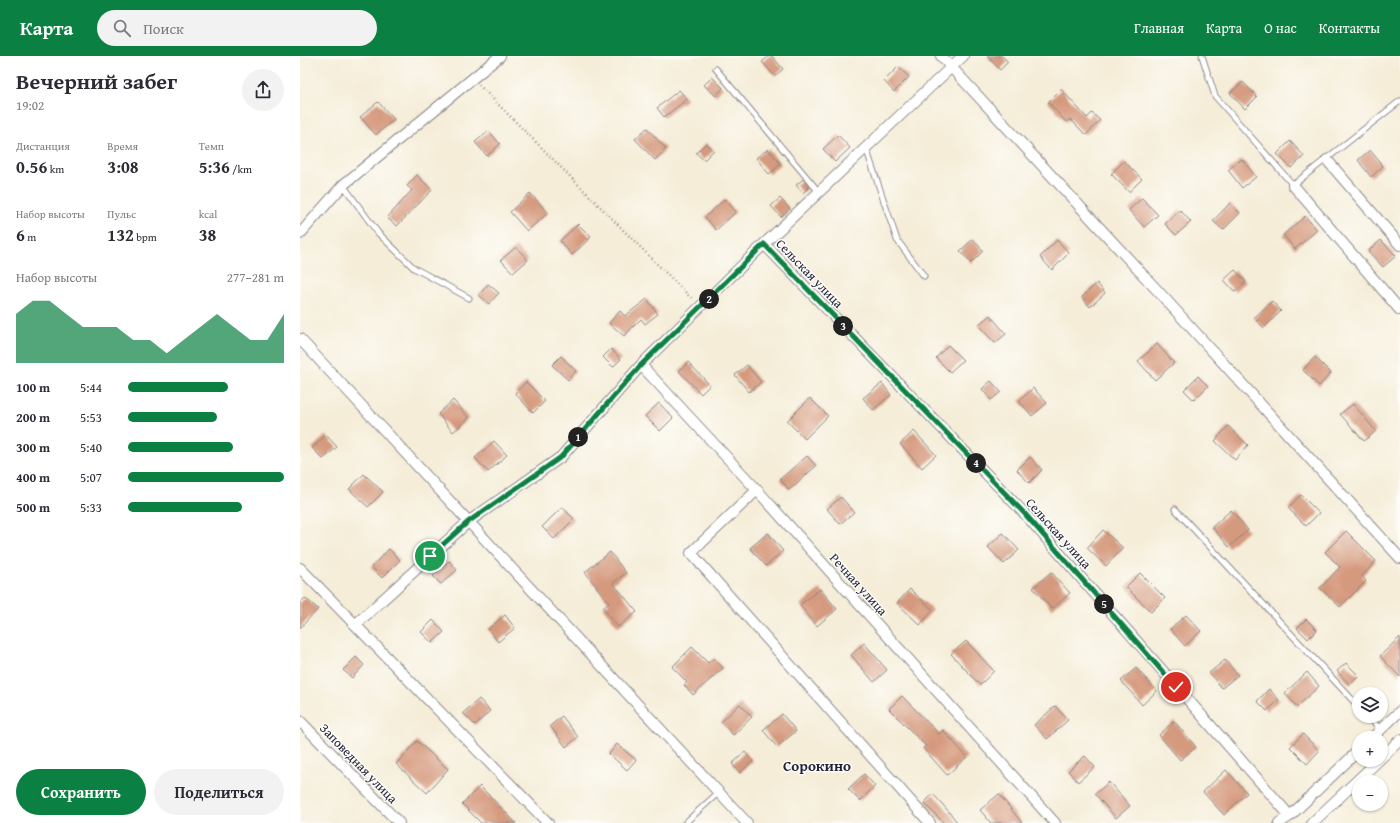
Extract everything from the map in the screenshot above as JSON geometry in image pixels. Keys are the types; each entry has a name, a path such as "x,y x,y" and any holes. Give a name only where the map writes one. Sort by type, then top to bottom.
{"street":[{"path":"300,234 343,185 500,56"},
{"path":"941,56 1157,290 1400,558"},
{"path":"355,625 468,522 561,457 641,365 764,244 963,56"},
{"path":"1327,160 1400,245"},
{"path":"1294,185 1400,310"},
{"name":"Сельская улица","path":"764,244 1025,514 1290,816"},
{"path":"300,339 718,793 748,823"},
{"name":"Речная улица","path":"641,365 757,490 1055,823"},
{"path":"757,490 691,553 930,823"},
{"path":"300,568 548,823"},
{"path":"1381,730 1400,711"},
{"name":"Заповедная улица","path":"300,721 399,823"},
{"path":"1388,751 1400,740"},
{"path":"1279,823 1290,816 1352,757"},
{"path":"1312,823 1372,767"}],"lane":[{"path":"1202,56 1215,96 1294,185 1400,101"},
{"path":"716,69 819,192"},
{"path":"866,148 897,240 924,276"},
{"path":"343,185 378,233 414,268 469,298"},
{"path":"1175,509 1352,699"},
{"path":"1374,723 1381,730"},
{"path":"685,823 718,793"}],"path":[{"path":"473,79 700,308"}],"building":[{"path":"769,56 772,56 783,69 775,76 762,62"},
{"path":"987,56 1002,56 1008,62 1000,70"},
{"path":"898,67 909,77 894,92 884,81"},
{"path":"712,77 723,88 716,96 704,85"},
{"path":"1243,82 1257,97 1245,109 1230,93"},
{"path":"1061,89 1087,118 1092,113 1100,120 1086,135 1070,119 1066,122 1048,102"},
{"path":"679,90 687,99 664,117 657,108"},
{"path":"378,102 394,119 376,135 360,117"},
{"path":"647,128 666,149 655,160 635,139"},
{"path":"489,131 500,144 487,156 475,142"},
{"path":"838,135 850,148 835,162 823,149"},
{"path":"1290,141 1304,156 1291,168 1277,154"},
{"path":"706,143 714,150 704,160 696,153"},
{"path":"768,149 781,164 769,174 756,158"},
{"path":"1370,150 1383,166 1371,177 1358,160"},
{"path":"1242,159 1256,177 1242,188 1228,170"},
{"path":"1124,161 1142,179 1129,192 1111,174"},
{"path":"417,175 432,190 397,226 387,218 412,190 407,186"},
{"path":"803,179 809,187 803,193 796,185"},
{"path":"530,193 548,213 527,231 510,212"},
{"path":"780,198 790,209 781,217 771,206"},
{"path":"1142,198 1158,215 1144,227 1129,210"},
{"path":"725,199 736,212 716,230 705,217"},
{"path":"1230,203 1240,213 1223,230 1213,221"},
{"path":"1180,210 1191,222 1176,235 1165,224"},
{"path":"1305,216 1317,230 1295,249 1283,235"},
{"path":"578,224 591,237 572,255 560,241"},
{"path":"973,239 983,251 971,263 960,251"},
{"path":"1057,240 1069,253 1052,270 1040,257"},
{"path":"1381,240 1396,256 1383,267 1368,251"},
{"path":"516,247 528,260 513,273 501,260"},
{"path":"1235,270 1246,282 1235,292 1224,280"},
{"path":"1097,283 1105,293 1090,307 1082,297"},
{"path":"488,284 499,293 489,304 479,295"},
{"path":"647,299 658,314 645,324 641,319 624,336 609,323 620,311 625,316"},
{"path":"1272,301 1281,311 1264,328 1254,318"},
{"path":"990,315 1006,334 995,343 978,325"},
{"path":"1157,344 1174,363 1155,380 1138,361"},
{"path":"948,345 963,360 950,372 936,358"},
{"path":"611,349 621,359 613,367 603,357"},
{"path":"561,356 576,371 568,380 552,365"},
{"path":"1315,357 1331,373 1319,386 1303,370"},
{"path":"688,362 710,385 701,394 679,371"},
{"path":"747,365 761,382 749,392 735,375"},
{"path":"1198,376 1208,386 1194,400 1184,390"},
{"path":"991,381 1001,392 991,400 982,389"},
{"path":"526,382 545,401 533,413 515,393"},
{"path":"882,383 891,395 873,410 863,398"},
{"path":"1033,388 1047,403 1032,416 1019,401"},
{"path":"810,398 828,416 805,439 787,421"},
{"path":"453,400 469,418 453,432 438,414"},
{"path":"659,403 673,418 660,431 645,416"},
{"path":"1353,404 1376,431 1364,441 1340,414"},
{"path":"1228,426 1248,445 1235,460 1215,441"},
{"path":"914,431 936,455 922,468 900,444"},
{"path":"326,435 337,447 323,459 312,448"},
{"path":"494,441 507,455 488,472 475,458"},
{"path":"807,456 816,466 789,490 780,479"},
{"path":"1030,457 1042,470 1029,483 1017,470"},
{"path":"364,474 383,492 368,507 349,489"},
{"path":"1301,495 1319,513 1306,526 1288,508"},
{"path":"841,497 854,512 840,524 827,509"},
{"path":"562,507 574,519 554,539 542,527"},
{"path":"1231,510 1248,530 1229,547 1212,527"},
{"path":"1103,530 1123,548 1106,566 1087,548"},
{"path":"1346,531 1376,561 1362,576 1366,581 1340,607 1320,588 1340,567 1325,552"},
{"path":"768,533 783,551 766,566 750,548"},
{"path":"1003,533 1019,550 1004,564 988,547"},
{"path":"389,549 400,560 382,578 371,567"},
{"path":"610,552 626,573 613,583 637,612 618,627 603,608 609,603 585,572"},
{"path":"449,561 457,570 441,584 433,576"},
{"path":"1051,572 1070,593 1052,609 1033,588"},
{"path":"1140,573 1165,598 1151,612 1126,587"},
{"path":"820,589 837,609 817,626 800,605"},
{"path":"910,589 933,610 920,625 897,603"},
{"path":"305,598 318,609 300,628 300,603"},
{"path":"505,615 515,628 498,642 488,629"},
{"path":"1186,615 1201,631 1185,646 1170,629"},
{"path":"1306,619 1317,630 1308,639 1297,628"},
{"path":"433,620 444,632 432,643 421,632"},
{"path":"1400,637 1400,677 1380,656"},
{"path":"966,641 994,671 980,685 951,654"},
{"path":"864,643 887,670 874,682 851,655"},
{"path":"692,647 708,663 714,658 723,668 693,695 684,685 687,682 672,667"},
{"path":"356,657 364,665 352,678 343,670"},
{"path":"1225,660 1238,675 1222,688 1209,673"},
{"path":"1346,663 1359,676 1350,685 1337,671"},
{"path":"1136,668 1157,691 1142,705 1121,681"},
{"path":"1307,672 1319,686 1297,707 1285,693"},
{"path":"1269,689 1279,700 1267,711 1257,701"},
{"path":"902,696 939,734 943,730 967,757 947,775 923,748 926,746 889,709"},
{"path":"479,699 490,711 475,725 463,713"},
{"path":"740,704 752,717 733,735 721,722"},
{"path":"1055,706 1068,720 1047,739 1034,725"},
{"path":"782,714 796,731 777,747 763,730"},
{"path":"562,716 578,737 566,747 550,726"},
{"path":"1174,721 1196,747 1180,760 1159,735"},
{"path":"1303,734 1319,751 1307,764 1290,747"},
{"path":"417,741 448,769 427,793 396,764"},
{"path":"617,744 636,760 627,770 609,754"},
{"path":"745,752 753,761 740,773 732,764"},
{"path":"1085,756 1095,767 1078,782 1068,771"},
{"path":"1226,770 1247,793 1224,815 1203,792"},
{"path":"864,774 875,786 860,801 848,789"},
{"path":"1109,782 1130,806 1116,818 1095,794"},
{"path":"480,786 516,823 481,823 462,804"},
{"path":"933,794 958,823 944,823 924,803"},
{"path":"999,794 1022,823 991,823 980,810"}],"district":[{"name":"Сорокино","path":"817,766"}],"route":[{"path":"430,556 468,522 561,457 641,365 764,244 1025,514 1176,687"}]}
